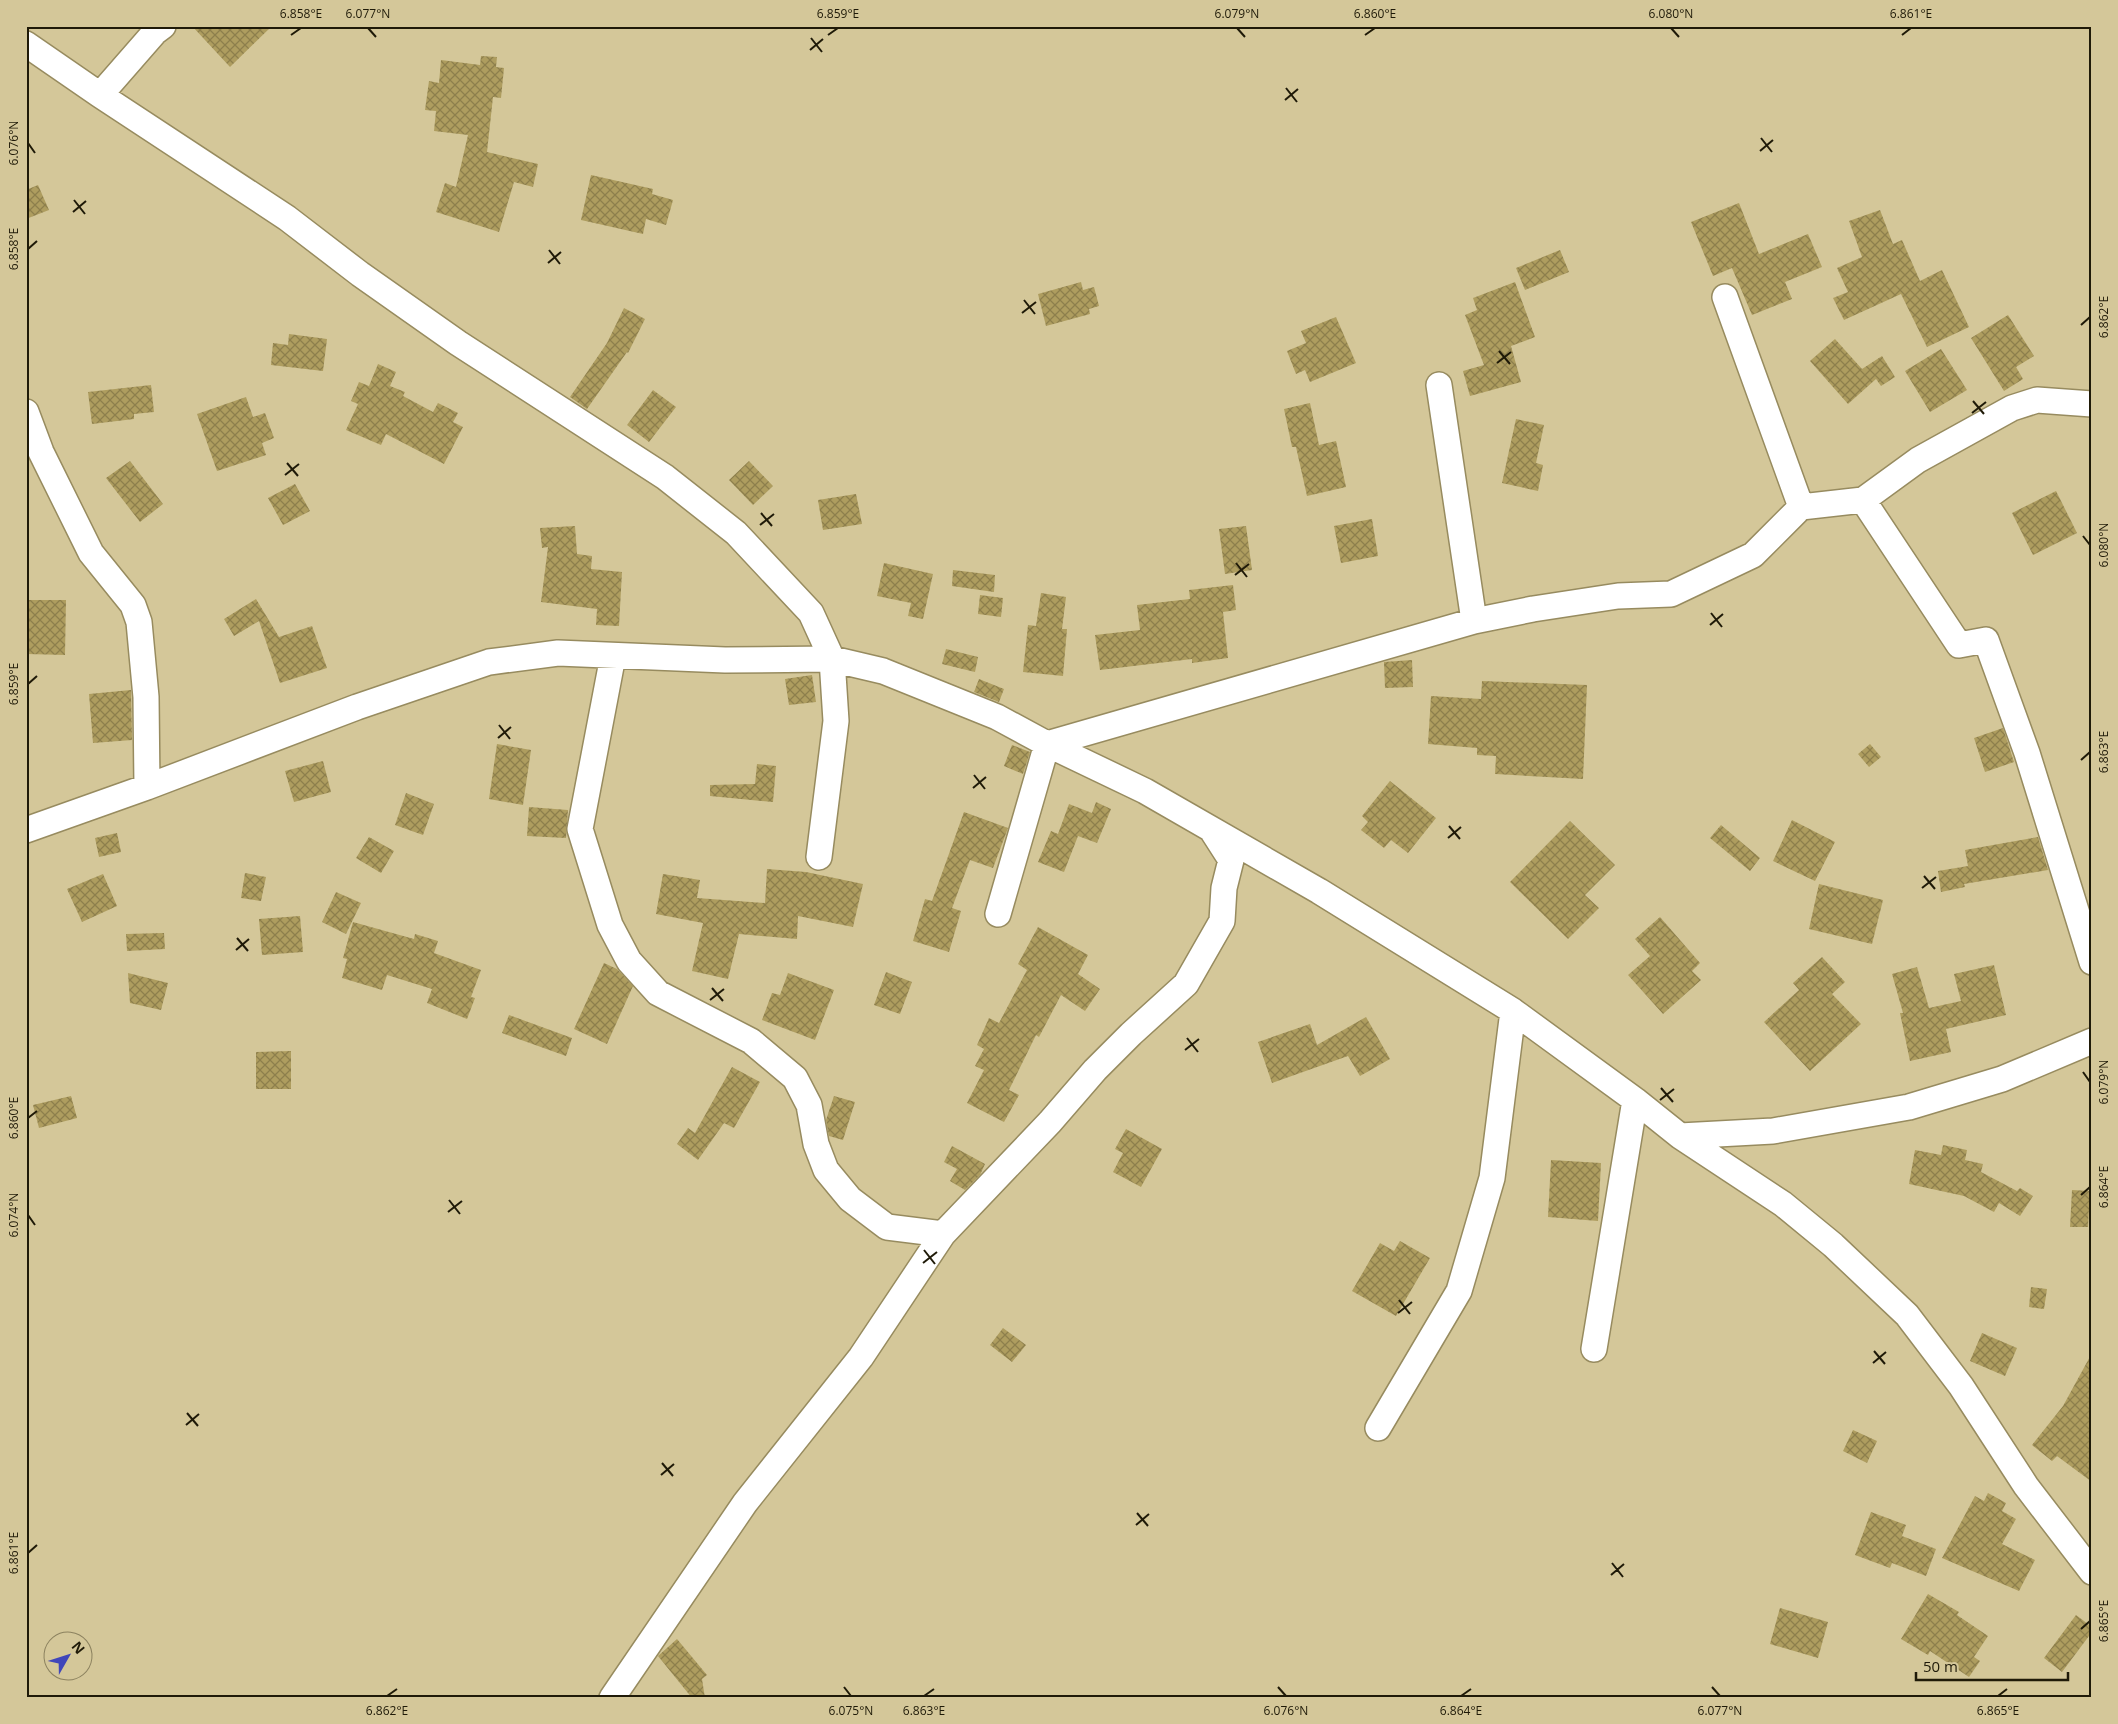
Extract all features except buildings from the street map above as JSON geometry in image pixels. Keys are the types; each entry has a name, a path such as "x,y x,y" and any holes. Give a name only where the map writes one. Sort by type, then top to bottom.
{"street":[{"path":"100,95 155,32 163,26"},
{"path":"26,44 287,218 360,274 458,343 665,477 736,533 811,613 832,659 836,721 819,857"},
{"path":"1725,297 1801,507"},
{"path":"1440,385 1474,621"},
{"path":"1047,744 1474,621 1618,596 1671,594 1753,555 1801,507 1863,500 1918,460 2012,408 2037,400 2092,404"},
{"path":"26,412 41,452 91,553 133,605 139,622 146,697 147,787"},
{"path":"1863,500 1959,645 1986,640 2027,753 2092,962"},
{"path":"26,830 147,787 357,707 489,662 558,653 725,660 832,659 883,671 997,717 1145,792 1319,891 1513,1011 1680,1136 1783,1204 1832,1245 1907,1315 1961,1386 2026,1486 2092,1572"},
{"path":"613,656 580,829 610,925 629,960 658,993 752,1041 795,1078 809,1105 816,1144 826,1170 850,1200 887,1227 943,1234"},
{"path":"998,914 1047,744"},
{"path":"612,1698 745,1503 861,1357 943,1234 1050,1122 1095,1070 1186,984 1222,921 1224,888 1231,860 1213,832"},
{"path":"1378,1428 1458,1291 1492,1178 1513,1011"},
{"path":"1680,1136 1773,1131 1909,1107 2002,1079 2092,1041"},
{"path":"1594,1349 1634,1100"}]}
